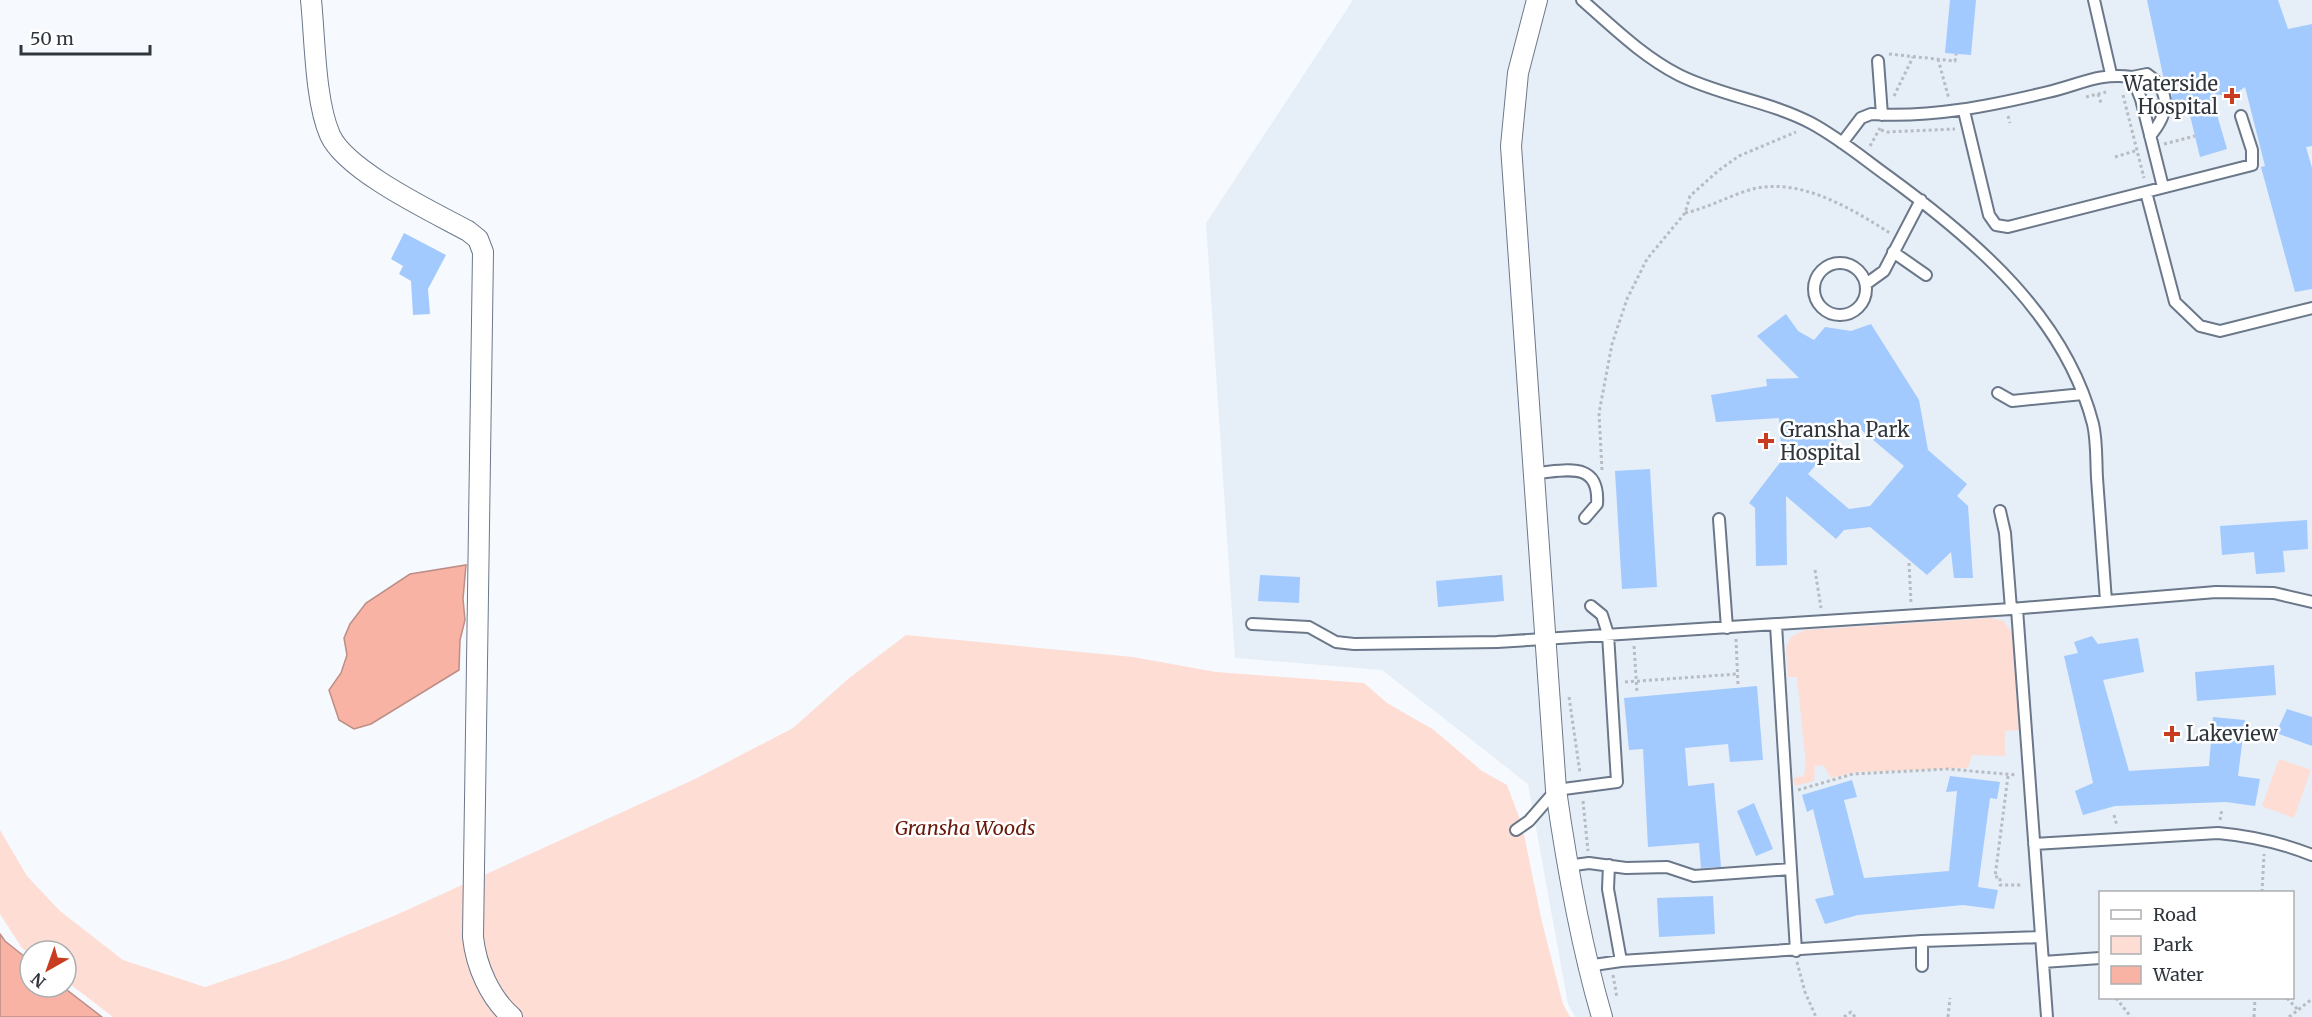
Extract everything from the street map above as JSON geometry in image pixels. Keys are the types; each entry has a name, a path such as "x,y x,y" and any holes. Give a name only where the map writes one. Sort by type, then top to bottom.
{"street":[{"path":"311,0 322,112 331,138 356,164 381,182 468,231 478,239 483,252 473,937 474,952 483,975 494,995 512,1017"},
{"path":"1537,0 1518,73 1511,146 1536,473 1556,790 1567,866 1587,966 1611,1012"}],"lane":[{"path":"1582,0 1642,52 1679,75 1720,91 1770,105 1811,124 1842,143 1921,200 1976,244 2017,287 2056,342 2083,394 2094,426 2106,601"},
{"path":"2094,0 2111,74"},
{"path":"1880,57 1882,115"},
{"path":"1842,143 1861,118 1871,114 1964,111 2050,92 2111,74 2132,77 2147,74 2157,81 2166,104 2163,121 2150,136"},
{"path":"2132,77 2163,188"},
{"path":"1964,111 1989,214 1996,225 2008,227 2252,165 2252,150 2241,116"},
{"path":"2146,192 2175,302 2200,326 2220,332 2312,308"},
{"path":"1866,284 1857,269 1842,262 1833,263 1819,273 1815,280 1815,297 1825,311 1842,316 1858,308 1863,301 1866,284 1884,271 1921,200"},
{"path":"1893,252 1926,275"},
{"path":"1998,393 2012,401 2083,394"},
{"path":"1536,473 1573,469 1590,476 1596,485 1597,504 1585,518"},
{"path":"2000,511 2005,533 2014,609 2030,775 2047,1017"},
{"path":"1719,519 1731,628"},
{"path":"1252,624 1309,627 1336,642 1378,646 1731,628 2248,591 2274,593 2312,602"},
{"path":"1516,830 1529,821 1556,790 1617,782 1608,634 1602,615 1591,606"},
{"path":"1776,625 1796,951"},
{"path":"2034,844 2218,833 2266,841 2312,855"},
{"path":"1567,866 1589,863 1626,868 1666,867 1694,876 1791,869"},
{"path":"1609,866 1608,889 1616,962"},
{"path":"1587,966 1616,962 1922,941 2040,937"},
{"path":"1922,941 1922,966"},
{"path":"2043,962 2099,958"}],"path":[{"path":"1880,57 1955,61 1956,54"},
{"path":"1938,59 1953,112"},
{"path":"2121,89 2144,178"},
{"path":"2076,99 2110,92"},
{"path":"2098,94 2101,103"},
{"path":"1998,118 2008,116 2010,123"},
{"path":"1596,485 1602,477 1599,413 1612,344 1627,300 1647,260 1684,213 1690,196 1718,171 1739,156 1811,124"},
{"path":"1879,129 1887,132 1947,131 1967,125"},
{"path":"2115,157 2137,151"},
{"path":"1684,213 1709,207 1748,190 1779,187 1812,193 1846,206 1899,239"},
{"path":"1909,563 1912,616"},
{"path":"1815,570 1823,622"},
{"path":"1731,628 1738,685"},
{"path":"1633,633 1637,692"},
{"path":"1611,683 1737,674"},
{"path":"1567,690 1573,709 1589,863"},
{"path":"1786,793 1853,774 1948,769 2008,776 2030,775"},
{"path":"2008,776 1995,877 2000,877 2000,885 2037,884"},
{"path":"2262,891 2266,841"},
{"path":"1796,951 1805,992 1816,1017"},
{"path":"1611,1012 1616,962"},
{"path":"1948,1017 1950,998"},
{"path":"2117,999 2131,1017"},
{"path":"2254,1017 2256,999"},
{"path":"2288,999 2298,1010"},
{"path":"2289,1017 2312,999"},
{"path":"1844,1017 1851,1012 1855,1017"}],"shaded area":[{"name":"Gransha Park Hospital","path":"1353,0 2312,0 2312,1017 1575,1017 1568,1004 1528,784 1382,670 1235,658 1206,223"}],"green space":[{"path":"1990,618 2004,621 2012,633 2019,730 2005,731 2005,756 1972,755 1968,768 1856,772 1831,778 1824,766 1815,765 1814,781 1795,786 1793,778 1804,776 1806,765 1797,677 1788,677 1786,647 1791,637 1805,630"},
{"name":"Gransha Woods","path":"906,635 1133,657 1216,672 1364,683 1387,703 1434,730 1482,771 1507,785 1522,825 1542,922 1563,1004 1570,1017 113,1017 78,990 78,939 18,939 18,942 0,914 0,830 27,876 60,911 123,960 205,987 288,959 396,915 695,779 793,728 848,679"},
{"path":"2279,759 2311,770 2294,818 2262,806"}],"water":[{"path":"466,565 463,599 465,620 460,640 459,670 371,724 354,729 339,720 329,690 341,673 347,655 344,638 350,624 366,603 410,574"},
{"path":"0,934 18,951 18,999 78,999 102,1017 0,1017"}],"building":[{"path":"1950,0 1976,0 1971,55 1945,53"},
{"path":"2147,0 2278,0 2288,29 2312,24 2312,146 2306,147 2312,168 2312,289 2295,292 2261,167 2265,166 2245,87 2232,96 2211,94 2227,149 2200,157 2187,103 2172,107 2172,95 2164,80"},
{"path":"404,233 446,255 428,289 430,314 413,315 411,281 399,274 403,266 391,259"},
{"path":"1786,314 1798,331 1814,340 1825,327 1851,331 1871,324 1919,400 1928,450 1967,484 1957,496 1968,506 1973,578 1954,578 1951,552 1927,575 1870,527 1844,530 1836,539 1786,496 1787,565 1756,566 1755,508 1749,503 1782,460 1779,418 1716,422 1711,395 1767,386 1766,379 1799,378 1757,336","holes":["1852,422 1904,466 1870,506 1849,509 1808,474"]},
{"path":"1650,469 1657,587 1622,589 1615,471"},
{"path":"2307,520 2308,549 2283,551 2285,572 2256,574 2254,552 2222,555 2220,526"},
{"path":"1260,575 1300,577 1299,603 1258,601"},
{"path":"1502,575 1504,601 1438,607 1436,581"},
{"path":"2092,636 2098,644 2138,638 2144,672 2103,680 2129,771 2209,766 2213,717 2245,720 2238,776 2260,779 2255,806 2226,802 2115,806 2083,815 2075,791 2093,783 2064,656 2078,653 2074,642"},
{"path":"2274,665 2276,695 2197,701 2195,672"},
{"path":"1757,686 1763,760 1730,762 1728,744 1685,748 1688,786 1714,783 1721,867 1701,868 1699,843 1648,847 1643,749 1629,750 1624,698"},
{"path":"2287,709 2312,717 2312,746 2276,733"},
{"path":"1950,776 2000,782 1997,799 1990,798 1978,887 1998,890 1994,909 1963,905 1858,915 1825,924 1815,899 1834,895 1813,809 1807,812 1802,795 1852,780 1857,797 1844,800 1864,878 1949,871 1957,791 1946,792"},
{"path":"1754,803 1773,849 1756,856 1737,811"},
{"path":"1713,896 1715,934 1659,937 1657,898"}],"place":[{"name":"Waterside Hospital","path":"2232,96"},
{"name":"Gransha Park Hospital","path":"1766,441"},
{"name":"Lakeview","path":"2172,734"}]}
